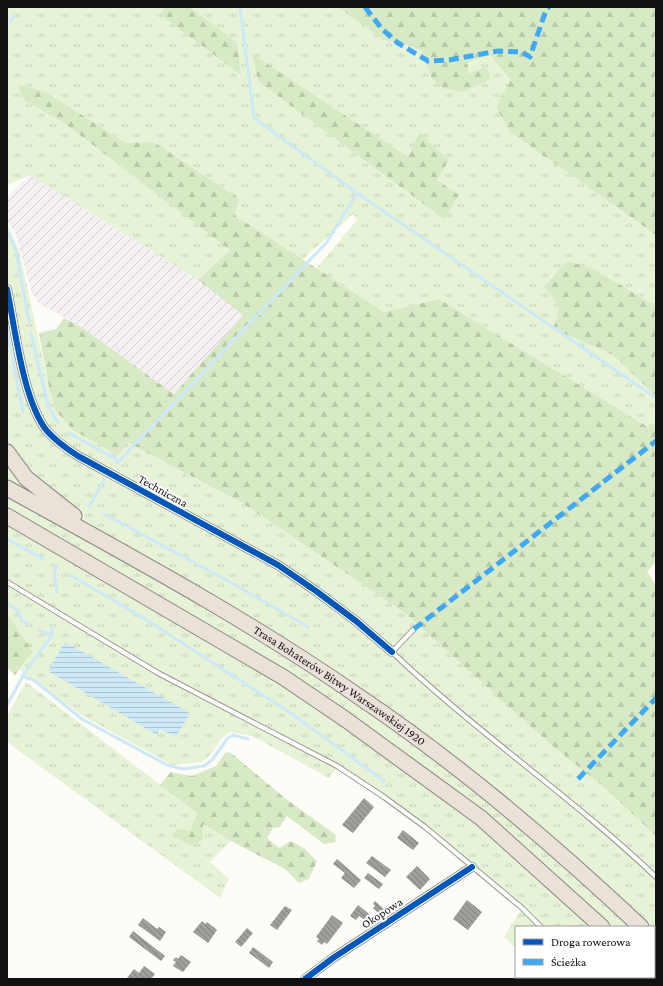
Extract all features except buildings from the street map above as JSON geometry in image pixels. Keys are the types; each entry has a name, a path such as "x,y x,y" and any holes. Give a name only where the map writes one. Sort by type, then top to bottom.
{"highway":[{"path":"7,452 26,478 52,500 128,555"},
{"name":"Trasa Bohaterów Bitwy Warszawskiej 1920","path":"7,488 212,602 293,652 359,696 421,741 500,802 553,846 640,926"},
{"name":"Trasa Bohaterów Bitwy Warszawskiej 1920","path":"7,516 283,677 345,718 481,818 601,926"}],"street":[{"name":"Techniczna","path":"7,289 31,400 47,430 56,439 78,456 278,566 316,591 356,621 392,652"},
{"name":"Okopowa","path":"305,979 332,958 472,867"}],"lane":[{"path":"7,582 158,673 337,766 384,797 425,827 522,908 540,926"},
{"path":"414,629 392,652 434,690 563,795 656,877"}],"shaded area":[{"path":"30,175 198,280 244,315 174,394 81,327 40,304 32,293 16,235 7,220 7,197"}],"green space":[{"path":"7,7 373,7 401,43 439,58 466,63 490,55 510,81 496,107 510,132 656,235 656,306 594,269 559,306 554,329 613,355 656,396 656,421 648,427 439,299 384,312 316,269 357,220 353,214 302,260 234,215 240,199 154,142 126,143 46,92 24,100 64,123 231,250 198,280 30,175 7,185"},
{"path":"163,7 190,7 237,43 241,75 162,16"},
{"path":"338,7 656,7 656,235 510,132 496,107 510,80 490,55 466,63 468,65 468,74 485,67 490,73 489,80 463,92 443,88 431,77 422,51 401,43 383,40"},
{"path":"252,54 408,157 419,133 449,160 437,180 459,195 444,219 259,82"},
{"path":"18,85 46,92 126,143 154,142 240,199 234,215 384,312 439,299 648,427 656,421 656,562 647,571 656,586 656,836 604,787 550,744 406,614 244,504 128,443 118,455 73,430 56,411 49,387 39,333 56,329 64,318 81,327 174,394 243,315 198,280 230,250 64,123 24,100"},
{"path":"7,224 19,250 49,387 127,443 244,504 406,614 550,744 604,787 656,836 656,979 551,979 550,978 655,978 655,926 515,926 515,947 504,937 522,908 425,827 337,767 329,778 252,736 230,732 220,740 213,752 202,762 172,765 83,716 20,670 33,652 7,613"},
{"path":"567,261 594,269 656,306 656,396 613,355 554,329 559,306 544,287"},
{"path":"7,613 33,652 15,675 7,668"},
{"path":"26,682 197,813 190,831 191,845 202,824 231,841 210,862 229,879 220,898 7,742 7,716"},
{"path":"226,752 231,753 286,799 336,835 335,842 324,844 287,816 280,827 273,828 267,838 279,848 291,841 305,849 317,861 309,879 299,883 285,869 231,841 203,824 202,841 191,845 172,836 177,829 190,831 197,813 160,785 171,772 192,776 216,766"}],"water":[{"path":"65,642 190,713 176,737 160,729 157,735 48,671"}],"waterway":[{"path":"240,7 254,118 357,193 656,398"},
{"path":"10,22 14,16"},
{"path":"116,464 327,242 357,193"},
{"path":"7,231 16,250 29,321"},
{"path":"7,330 23,412"},
{"path":"31,334 48,406 58,423"},
{"path":"69,433 119,461"},
{"path":"89,507 104,480"},
{"path":"104,514 223,578 308,627"},
{"path":"7,539 43,559"},
{"path":"57,565 54,573 57,592"},
{"path":"70,575 142,617 295,716 384,781"},
{"path":"7,603 18,611 22,621 28,624"},
{"path":"7,705 24,674 52,635 52,626"},
{"path":"39,631 52,635"},
{"path":"23,676 35,681 82,719 167,765 183,769 204,766 212,760 228,738 233,735 248,739"}],"marked path":[{"path":"365,7 382,29 398,43 428,61 449,60 498,51 522,52 530,57 546,10 549,7"},
{"path":"414,629 656,441"},
{"path":"578,779 656,698"}],"cycle path":[{"path":"7,289 26,383 39,418 47,431 54,438 78,456 278,565 356,621 392,652"},
{"path":"305,979 333,958 472,867"}]}
